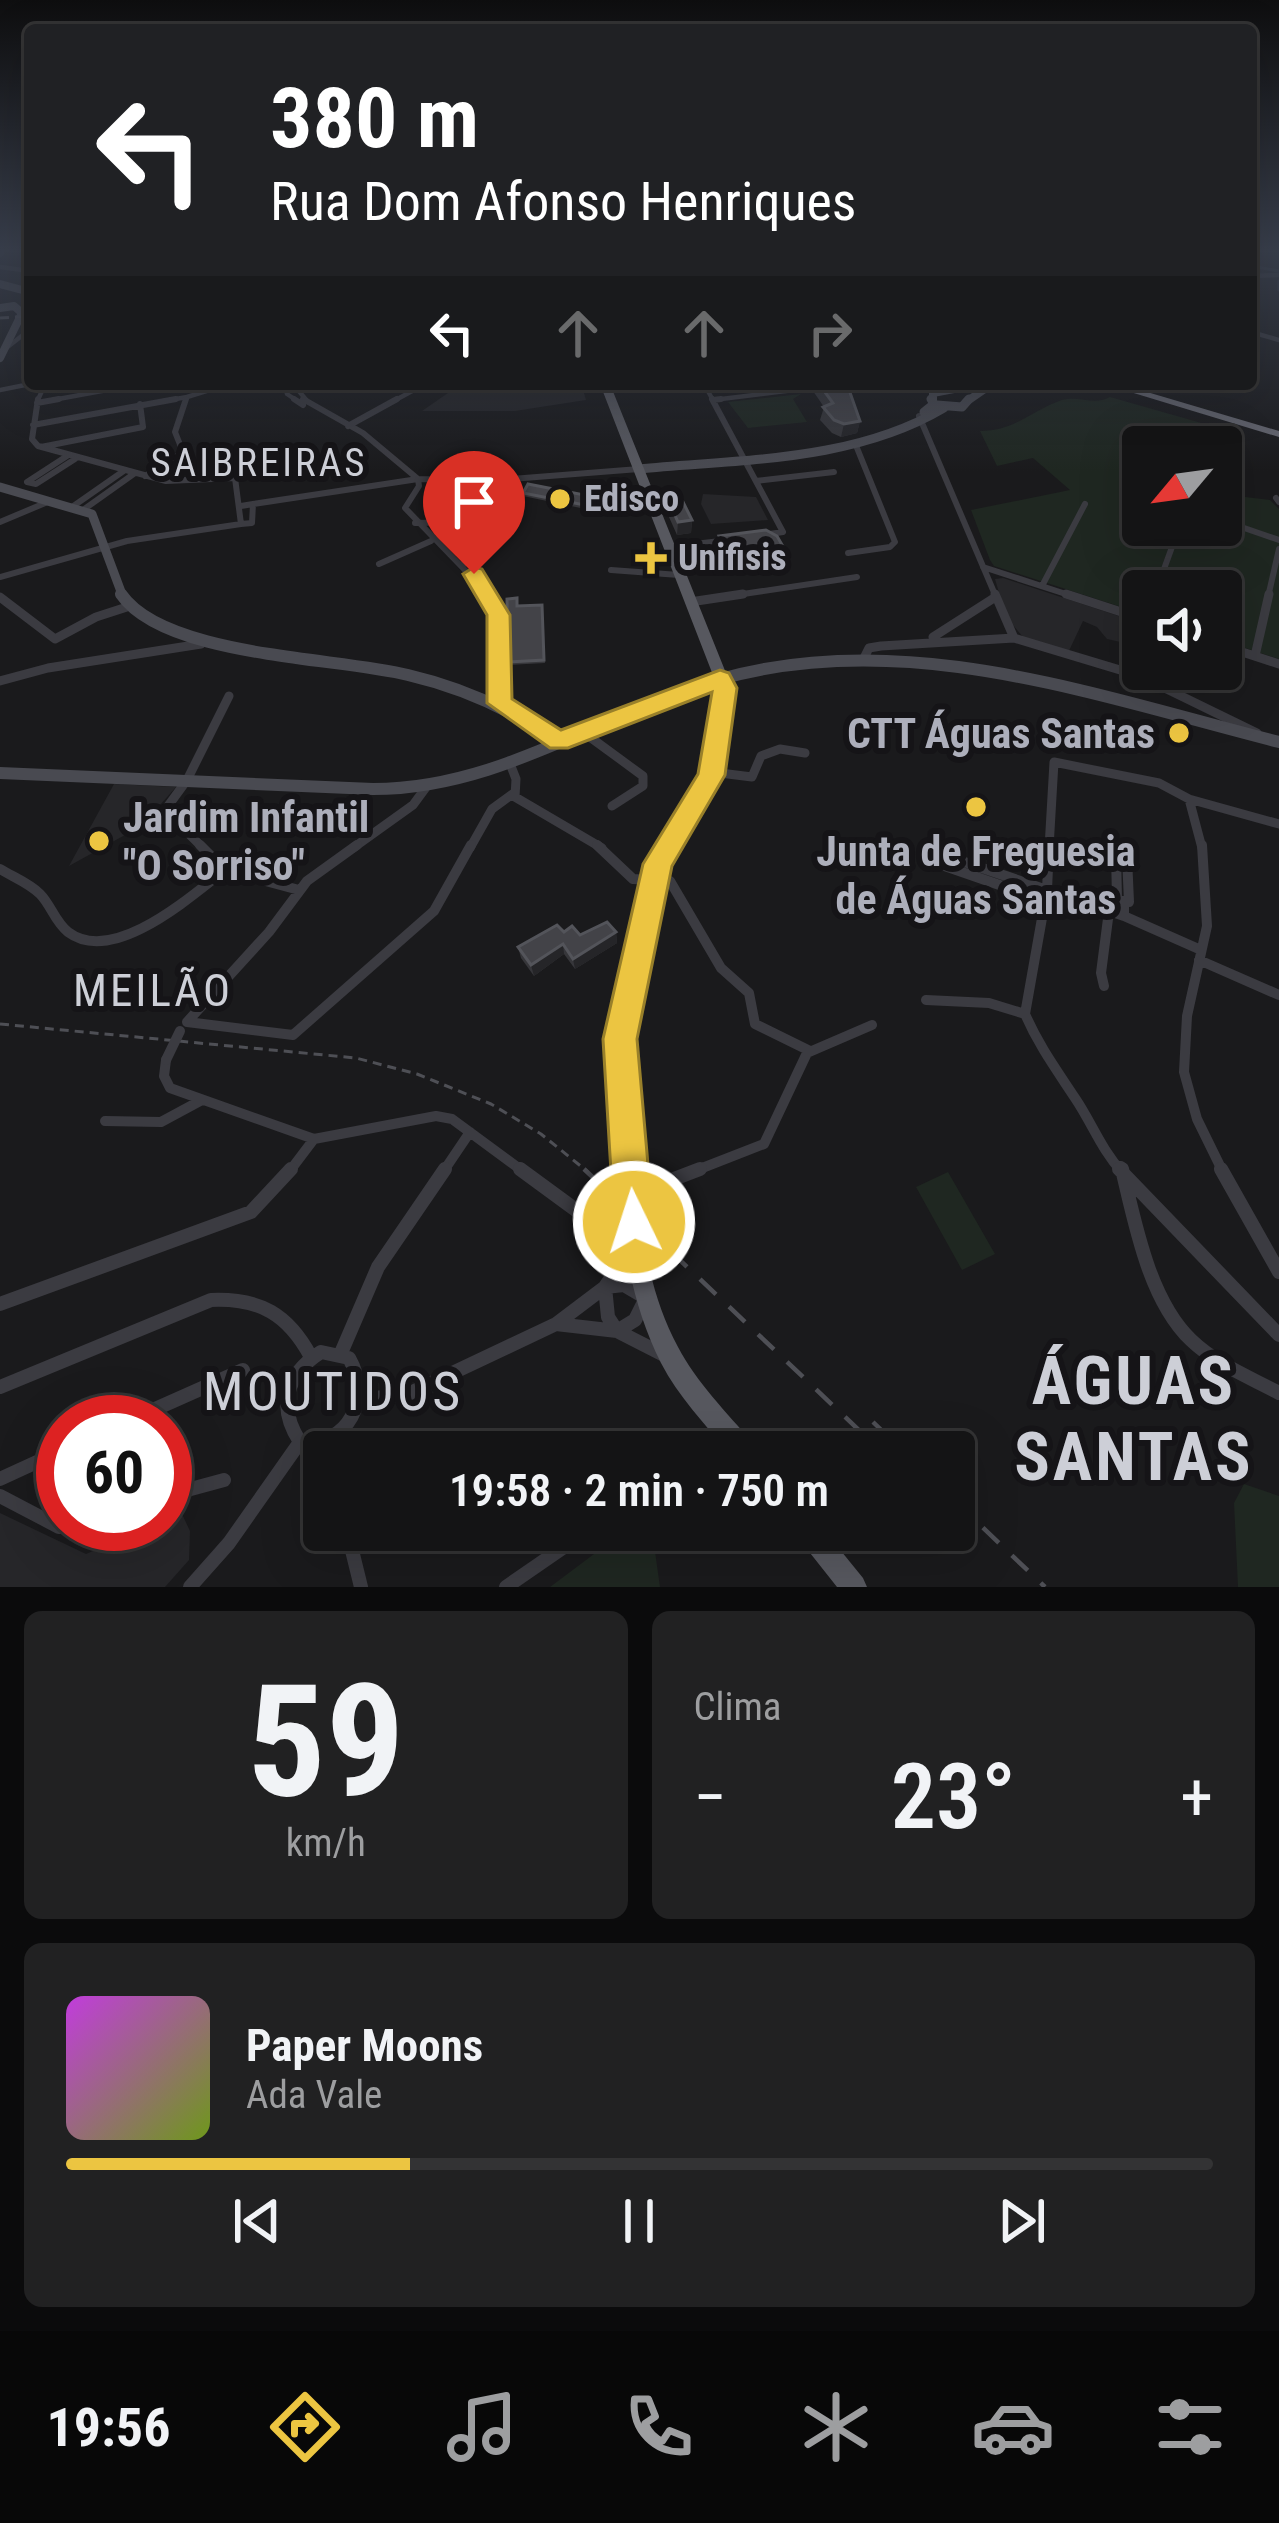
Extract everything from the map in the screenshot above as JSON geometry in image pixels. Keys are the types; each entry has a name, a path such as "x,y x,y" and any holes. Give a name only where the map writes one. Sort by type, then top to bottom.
{"highway":[{"path":"1129,390 1279,430"},
{"path":"1147,390 1279,430"},
{"path":"1153,390 1179,399"}],"main road":[{"path":"2,353 17,323"},
{"path":"607,390 724,688 712,772 665,848 654,878 618,1063 646,1298 672,1360 728,1431"},
{"path":"939,406 930,395 960,390"},
{"path":"639,469 855,443 921,418 939,406 962,407 982,390"},
{"path":"954,392 967,399"},
{"path":"0,487 77,508 96,519 130,606 201,644 310,657 453,686 500,703 559,742"},
{"path":"0,773 427,786 509,761 720,679 784,666 862,660 958,666 1014,676 1273,741"},
{"path":"825,1551 854,1587"}],"street":[{"path":"0,337 12,334"},
{"path":"42,390 32,439 41,447 145,476 184,483 297,463 298,455 232,460 225,465 225,475"},
{"path":"37,403 108,390"},
{"path":"33,425 210,390"},
{"path":"291,390 418,479 419,486 405,508 431,541 474,574 498,615 500,703"},
{"path":"346,426 413,390"},
{"path":"669,548 783,532 707,390"},
{"path":"712,400 794,390"},
{"path":"76,396 76,417"},
{"path":"145,476 183,452 175,432 187,397"},
{"path":"41,447 143,428 140,404"},
{"path":"921,418 1014,638"},
{"path":"848,553 890,547 895,542 855,443"},
{"path":"71,457 36,484 27,482 71,457"},
{"path":"241,506 418,479 485,481 639,469"},
{"path":"77,508 130,472"},
{"path":"756,481 834,472"},
{"path":"225,475 238,481 241,524"},
{"path":"0,522 50,501"},
{"path":"0,577 107,547 252,523 253,504"},
{"path":"1042,586 1084,504"},
{"path":"415,524 502,521"},
{"path":"1242,529 1279,544 1256,656"},
{"path":"379,564 431,541"},
{"path":"463,564 480,559 474,574"},
{"path":"982,567 1122,612"},
{"path":"611,570 680,575"},
{"path":"689,602 857,578"},
{"path":"0,597 55,640 96,617 130,606"},
{"path":"862,660 869,648 937,636 994,598"},
{"path":"921,640 1014,638 1140,676 1241,721 1273,741"},
{"path":"0,680 201,644"},
{"path":"1242,652 1279,664"},
{"path":"229,696 188,780 168,806 170,814 225,870 299,890"},
{"path":"583,733 643,776 643,786 612,806"},
{"path":"712,772 752,777 761,756 780,749 805,753"},
{"path":"1274,1328 1105,1154 1077,1100 1042,1054 1025,1014 1047,896 1052,764 1060,760 1168,786 1189,799 1279,824"},
{"path":"509,761 520,803 556,817 603,848 623,873 640,881 670,881 722,968 749,993 759,1030 810,1051"},
{"path":"427,786 413,805 299,890 269,932 184,1026 166,1060 164,1076 170,1088 200,1101 314,1139 436,1116 452,1119 595,1224"},
{"path":"184,1026 293,1035 434,911 493,809 514,793"},
{"path":"1189,799 1208,875 1207,928 1182,1031 1184,1078 1193,1109 1279,1272"},
{"path":"1047,896 935,853 933,862 1047,896 1124,916 1279,995"},
{"path":"0,869 43,897 74,937 92,943 133,933 225,870"},
{"path":"1124,901 1124,916"},
{"path":"1104,986 1100,973 1109,911"},
{"path":"926,1000 988,1004 1025,1014"},
{"path":"632,1195 764,1144 801,1060 810,1051 872,1025"},
{"path":"105,1121 161,1122 200,1101"},
{"path":"340,1352 378,1267 470,1132"},
{"path":"0,1304 251,1212 294,1169 314,1139"},
{"path":"1121,1166 1142,1240 1182,1332 1221,1361 1279,1393"},
{"path":"359,1400 408,1394 556,1324 604,1287 636,1240"},
{"path":"604,1287 624,1285 646,1298 635,1321 617,1330"},
{"path":"604,1287 608,1317 617,1330"},
{"path":"0,1387 211,1300 228,1298 270,1304 300,1333 311,1357"},
{"path":"556,1324 617,1330 672,1360"},
{"path":"303,1443 287,1422 286,1394 311,1357 340,1352"},
{"path":"340,1352 359,1375 359,1400 341,1431"},
{"path":"187,1395 243,1370"},
{"path":"190,1587 229,1543 300,1442"},
{"path":"0,1479 36,1462"},
{"path":"192,1489 224,1480"},
{"path":"0,1496 36,1515"},
{"path":"352,1551 361,1587"},
{"path":"506,1587 559,1551"}],"shaded area":[{"path":"452,390 600,391 584,393 586,400 515,411 422,411"},
{"path":"801,394 793,399 807,422 748,428 728,402"},
{"path":"1110,397 1205,424 1122,426 1122,546 1242,546 1242,497 1270,500 1279,509 1279,659 1242,647 1242,570 1122,570 1122,607 994,566 971,510 1070,490 1033,458 997,466 980,431 1013,424 1062,400"},
{"path":"703,494 756,497 768,520 711,524 701,504"},
{"path":"995,579 1122,617 1122,642 1107,639 1083,621 1067,655 1023,637 1006,617"},
{"name":"Jardim Infantil \"O Sorriso\"","path":"114,784 176,787 160,805 161,815 69,866"},
{"path":"948,1172 995,1254 962,1270 916,1187"},
{"path":"1244,1484 1279,1496 1279,1587 1238,1587 1234,1503"},
{"path":"0,1513 36,1530 36,1551 189,1551 189,1560 165,1587 0,1587"},
{"path":"598,1551 655,1551 660,1587 550,1587"}],"building":[{"path":"823,390 849,390 860,421 844,424 834,420 823,407 833,403"},
{"path":"528,484 600,498 595,507 523,493"},
{"path":"683,502 692,520 678,522 670,504"},
{"path":"766,530 777,536 788,555 731,563 719,536"},
{"path":"517,598 517,606 542,605 544,660 508,662 507,599"},
{"path":"607,922 616,932 573,959 563,944 531,965 518,947 557,925 564,932 572,926 580,935"}],"railway":[{"path":"0,1024 356,1058 417,1074 491,1104 541,1134 588,1172"},
{"path":"584,1169 860,1431"},
{"path":"873,1422 882,1431"},
{"path":"975,1520 1045,1587"}],"place":[{"name":"Edisco","path":"560,499"},
{"name":"Unifisis","path":"651,558"},
{"name":"CTT Águas Santas","path":"1179,733"},
{"name":"Junta de Freguesia de Águas Santas","path":"976,807"},
{"name":"Jardim Infantil \"O Sorriso\"","path":"99,841"}],"district":[{"name":"SAIBREIRAS","path":"259,463"},
{"name":"MEILÃO","path":"153,990"},
{"name":"MOUTIDOS","path":"333,1391"},
{"name":"ÁGUAS SANTAS","path":"1134,1418"}],"route":[{"path":"474,574 493,601 500,623 500,703 559,742 720,679 724,688 711,775 658,864 620,1039 618,1063 634,1222"}]}
